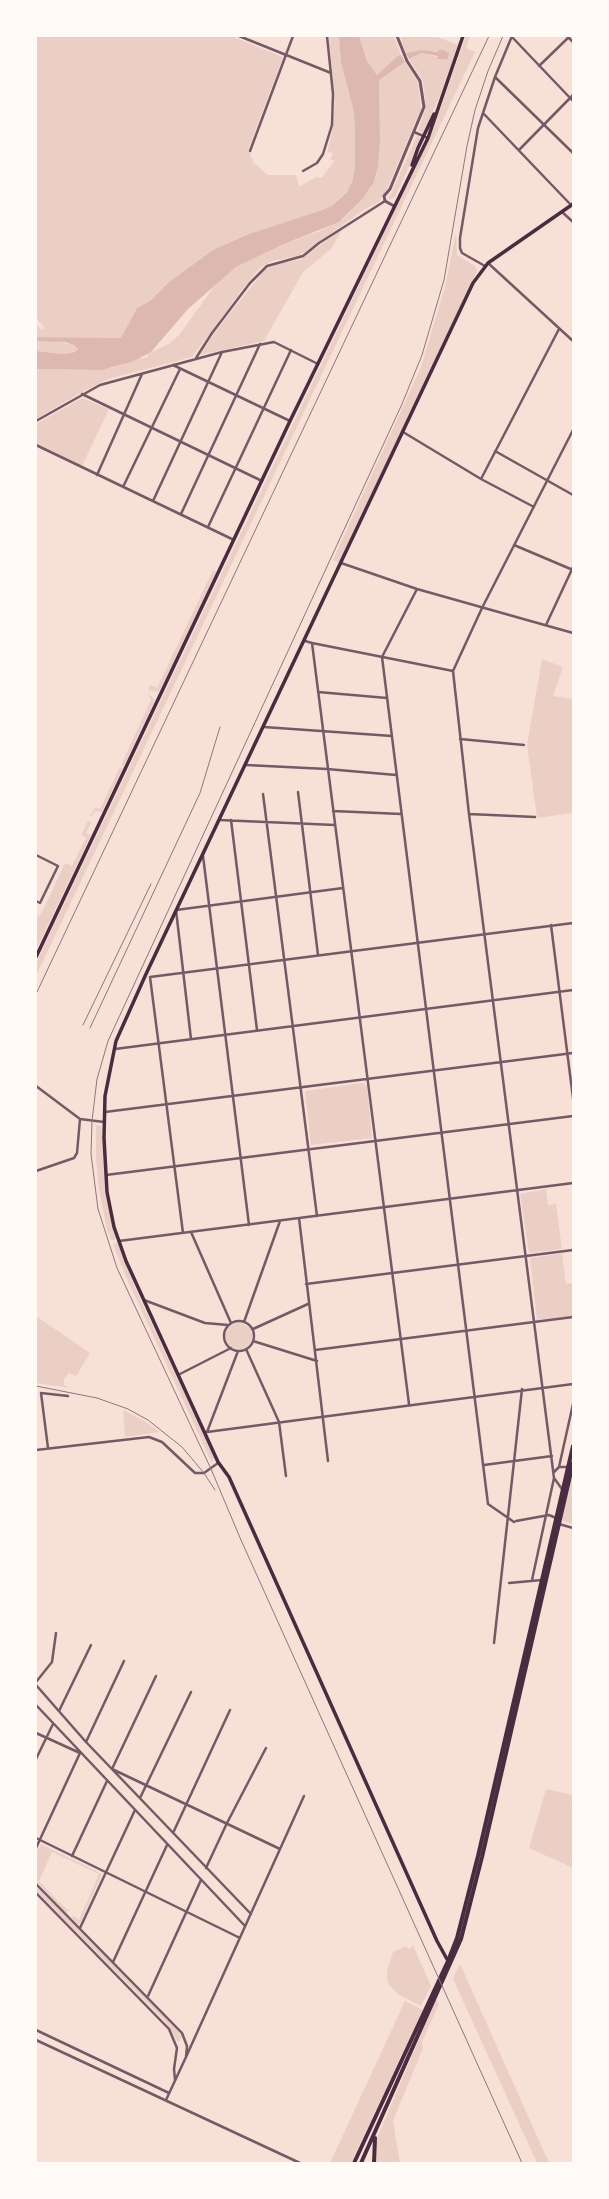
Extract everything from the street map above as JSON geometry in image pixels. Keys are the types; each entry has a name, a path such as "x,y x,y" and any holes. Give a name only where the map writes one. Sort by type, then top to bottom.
{"main road":[{"path":"36,957 408,176 442,98 463,36"},
{"path":"448,1961 437,1941 229,1477 218,1462 206,1433 143,1299 119,1241 110,1210 106,1175 104,1112 106,1085 114,1049 148,976 176,910 305,641 467,295 486,265 572,205"},
{"path":"354,2163 448,1961 459,1931 478,1856 573,1446"},
{"path":"361,2163 378,2128 461,1939 482,1857 573,1463"},
{"path":"374,2163 374,2142 378,2128"}],"street":[{"path":"239,36 331,72"},
{"path":"250,151 293,36"},
{"path":"303,171 313,166 320,159 329,138 333,110 327,36"},
{"path":"385,201 384,196 390,189 424,105 420,81 407,60 397,36"},
{"path":"539,66 568,36 573,42"},
{"path":"573,101 512,37 495,77 483,113 472,161 460,244 464,255 486,265 573,341"},
{"path":"495,77 573,153"},
{"path":"518,150 573,95"},
{"path":"483,113 572,205"},
{"path":"414,132 426,137"},
{"path":"385,201 394,206"},
{"path":"196,358 242,292 267,266 303,256 319,243 385,201"},
{"path":"561,212 573,222"},
{"path":"481,479 559,329"},
{"path":"36,421 82,394 112,380 142,374 196,358 260,344 271,342 319,364"},
{"path":"181,514 260,344"},
{"path":"208,527 291,350"},
{"path":"152,500 222,352"},
{"path":"173,365 290,421"},
{"path":"123,487 180,369"},
{"path":"97,475 142,374"},
{"path":"82,394 262,481"},
{"path":"532,1580 554,1472 500,1062 453,671 482,608 573,430"},
{"path":"403,432 481,479 534,507"},
{"path":"36,445 235,540"},
{"path":"495,451 573,495"},
{"path":"514,545 573,569 546,626"},
{"path":"341,563 417,589 573,633"},
{"path":"417,589 382,658 488,1504 515,1521 546,1516 556,1518"},
{"path":"305,641 382,658 453,671"},
{"path":"312,643 409,1404"},
{"path":"318,692 387,698"},
{"path":"264,727 392,736"},
{"path":"460,739 524,745"},
{"path":"246,765 327,769 396,775"},
{"path":"298,792 318,955"},
{"path":"263,794 283,960 317,1216"},
{"path":"333,811 401,814"},
{"path":"469,814 535,817"},
{"path":"219,820 335,825"},
{"path":"231,820 257,1030"},
{"path":"36,855 58,866 40,903 36,901"},
{"path":"203,856 249,1225"},
{"path":"191,1039 176,910 343,888"},
{"path":"183,1233 148,976 573,923"},
{"path":"552,926 573,1098"},
{"path":"114,1049 573,990"},
{"path":"104,1112 573,1053"},
{"path":"36,1086 80,1119 104,1122"},
{"path":"106,1175 573,1116"},
{"path":"36,1171 74,1158 77,1153 80,1119"},
{"path":"119,1241 573,1183"},
{"path":"299,1218 308,1304 317,1361 328,1461"},
{"path":"244,1322 281,1220"},
{"path":"143,1299 205,1323 230,1324 244,1322 253,1329 254,1341 246,1349 238,1351 231,1348 225,1337 230,1324 191,1232"},
{"path":"306,1284 573,1250"},
{"path":"253,1329 308,1304"},
{"path":"315,1350 573,1318"},
{"path":"254,1341 317,1361"},
{"path":"178,1375 231,1348"},
{"path":"246,1349 279,1422 286,1476"},
{"path":"238,1351 206,1433 409,1404 522,1389 573,1384"},
{"path":"494,1643 522,1389"},
{"path":"48,1448 41,1393 68,1396"},
{"path":"554,1472 559,1467 573,1404"},
{"path":"36,1450 149,1437 162,1442 195,1473 204,1473 218,1462"},
{"path":"484,1465 552,1456"},
{"path":"559,1467 568,1468"},
{"path":"554,1478 563,1489"},
{"path":"559,1524 573,1528"},
{"path":"509,1583 542,1580"},
{"path":"56,1632 52,1662 36,1683 86,1742 250,1914"},
{"path":"59,1711 90,1645"},
{"path":"86,1742 124,1661"},
{"path":"112,1769 156,1676"},
{"path":"140,1798 191,1692"},
{"path":"36,1705 245,1926"},
{"path":"173,1833 230,1710"},
{"path":"36,1759 53,1724"},
{"path":"36,1733 80,1753"},
{"path":"206,1868 227,1823 266,1748"},
{"path":"36,1848 80,1753"},
{"path":"112,1769 280,1848"},
{"path":"72,1856 107,1780"},
{"path":"166,2100 304,1796"},
{"path":"80,1928 135,1810"},
{"path":"36,1838 240,1938"},
{"path":"114,1962 167,1845"},
{"path":"148,1996 201,1880"},
{"path":"36,1884 148,1996 182,2033 187,2046 186,2057"},
{"path":"36,1893 169,2029 177,2048 174,2069 175,2081"},
{"path":"36,2030 169,2093"},
{"path":"36,2040 300,2163"}],"shaded area":[{"path":"36,36 231,36 283,57 248,150 254,163 268,175 296,175 299,187 316,177 322,178 334,161 330,159 333,153 327,152 332,133 335,104 329,36 339,36 341,62 353,108 355,127 355,166 350,188 332,206 312,215 249,234 213,250 169,282 150,301 137,308 121,338 36,337 36,324 43,330 44,327 36,318"},
{"path":"339,36 359,36 367,61 377,75 398,56 401,55 405,62 379,80 380,140 378,167 374,182 363,198 339,222 284,244 236,267 188,309 151,352 134,361 102,370 36,369 36,351 62,354 75,352 78,349 74,345 65,342 36,341 36,337 121,338 137,308 150,301 169,282 213,250 249,234 332,206 347,192 352,182 355,166 355,127 353,108 341,62"},
{"path":"359,36 394,36 401,55 377,75 367,61"},
{"path":"400,36 435,36 458,45 440,96 423,133 418,131 426,108 423,81 409,59 421,53 448,59 449,53 421,50 406,53"},
{"path":"466,36 470,36 466,48 475,52 36,976 36,963 433,130"},
{"path":"421,50 438,52 439,50 443,50 449,53 448,59 437,59 438,56 421,53 409,59 406,53"},
{"path":"405,62 418,82 421,109 387,189 379,202 365,209 299,256 272,261 260,268 192,357 108,379 80,393 36,419 36,369 82,370 112,368 141,358 147,358 148,354 170,343 179,335 216,284 236,267 284,244 320,231 343,219 370,189 377,174 380,140 379,80"},
{"path":"417,135 421,139 413,158 395,197 389,200 389,196"},
{"path":"342,229 332,248 303,272 264,341 200,355 218,328 264,271 274,264 300,260"},
{"path":"456,232 457,255 475,266 477,271 339,563 333,560 421,367 445,287"},
{"path":"50,340 74,345 77,347 77,351 62,354 36,351 36,341"},
{"path":"82,398 109,409 82,466 36,443 36,424"},
{"path":"213,570 217,572 159,692 148,690 150,685 157,688"},
{"path":"542,659 563,667 553,696 573,699 573,813 537,818 527,745"},
{"path":"147,693 154,699 154,702 124,766 121,765 151,700"},
{"path":"120,767 123,768 102,812 95,811 92,816 90,816 95,807 100,809"},
{"path":"88,821 91,822 86,833 91,835 36,950 36,915 39,916 43,910 65,863 72,866 86,838 81,835"},
{"path":"363,1083 367,1086 372,1138 311,1145 305,1091"},
{"path":"96,1125 101,1126 102,1129 105,1192 116,1238 114,1240 111,1240 107,1229 99,1190 96,1158"},
{"path":"546,1189 548,1205 556,1204 562,1249 529,1253 520,1194"},
{"path":"117,1242 137,1292 214,1457 212,1463 126,1277 113,1244"},
{"path":"573,1252 562,1254 566,1284 573,1283 573,1316 537,1320 530,1258"},
{"path":"36,1316 90,1353 77,1375 75,1376 69,1373 64,1379 64,1385 70,1388 36,1383"},
{"path":"239,1323 248,1327 252,1336 248,1345 239,1349 230,1345 226,1336 230,1327"},
{"path":"123,1410 146,1422 160,1432 125,1437"},
{"path":"573,1471 573,1524 562,1521"},
{"path":"546,1789 573,1795 573,1868 529,1848"},
{"path":"41,1844 102,1874 79,1925 72,1918 73,1915 79,1920 99,1874 52,1852 39,1881 56,1899 68,1910 70,1910 66,1913 36,1881 36,1853"},
{"path":"36,1886 177,2028 182,2036 180,2041 177,2041 165,2021 36,1891"},
{"path":"413,1945 431,1986 421,2006 398,1994 389,1985 387,1978 387,1971 393,1952 405,1946 409,1949"},
{"path":"459,1965 461,1966 549,2163 537,2163 453,1979"},
{"path":"436,1999 439,2004 422,2042 423,2048 393,2121 400,2163 375,2163 375,2146 378,2136"},
{"path":"405,2001 423,2010 351,2163 330,2163"}],"railway":[{"path":"36,994 489,36"},
{"path":"503,36 488,71 475,110 467,146 444,280 422,355 402,404 108,1041 97,1079 92,1121 91,1154 98,1209 117,1268 211,1469 241,1540 522,2163"},
{"path":"90,1028 200,793 220,727"},
{"path":"83,1025 151,884"},
{"path":"36,1386 97,1398 128,1409 148,1420 182,1447 204,1473 215,1490"}]}
